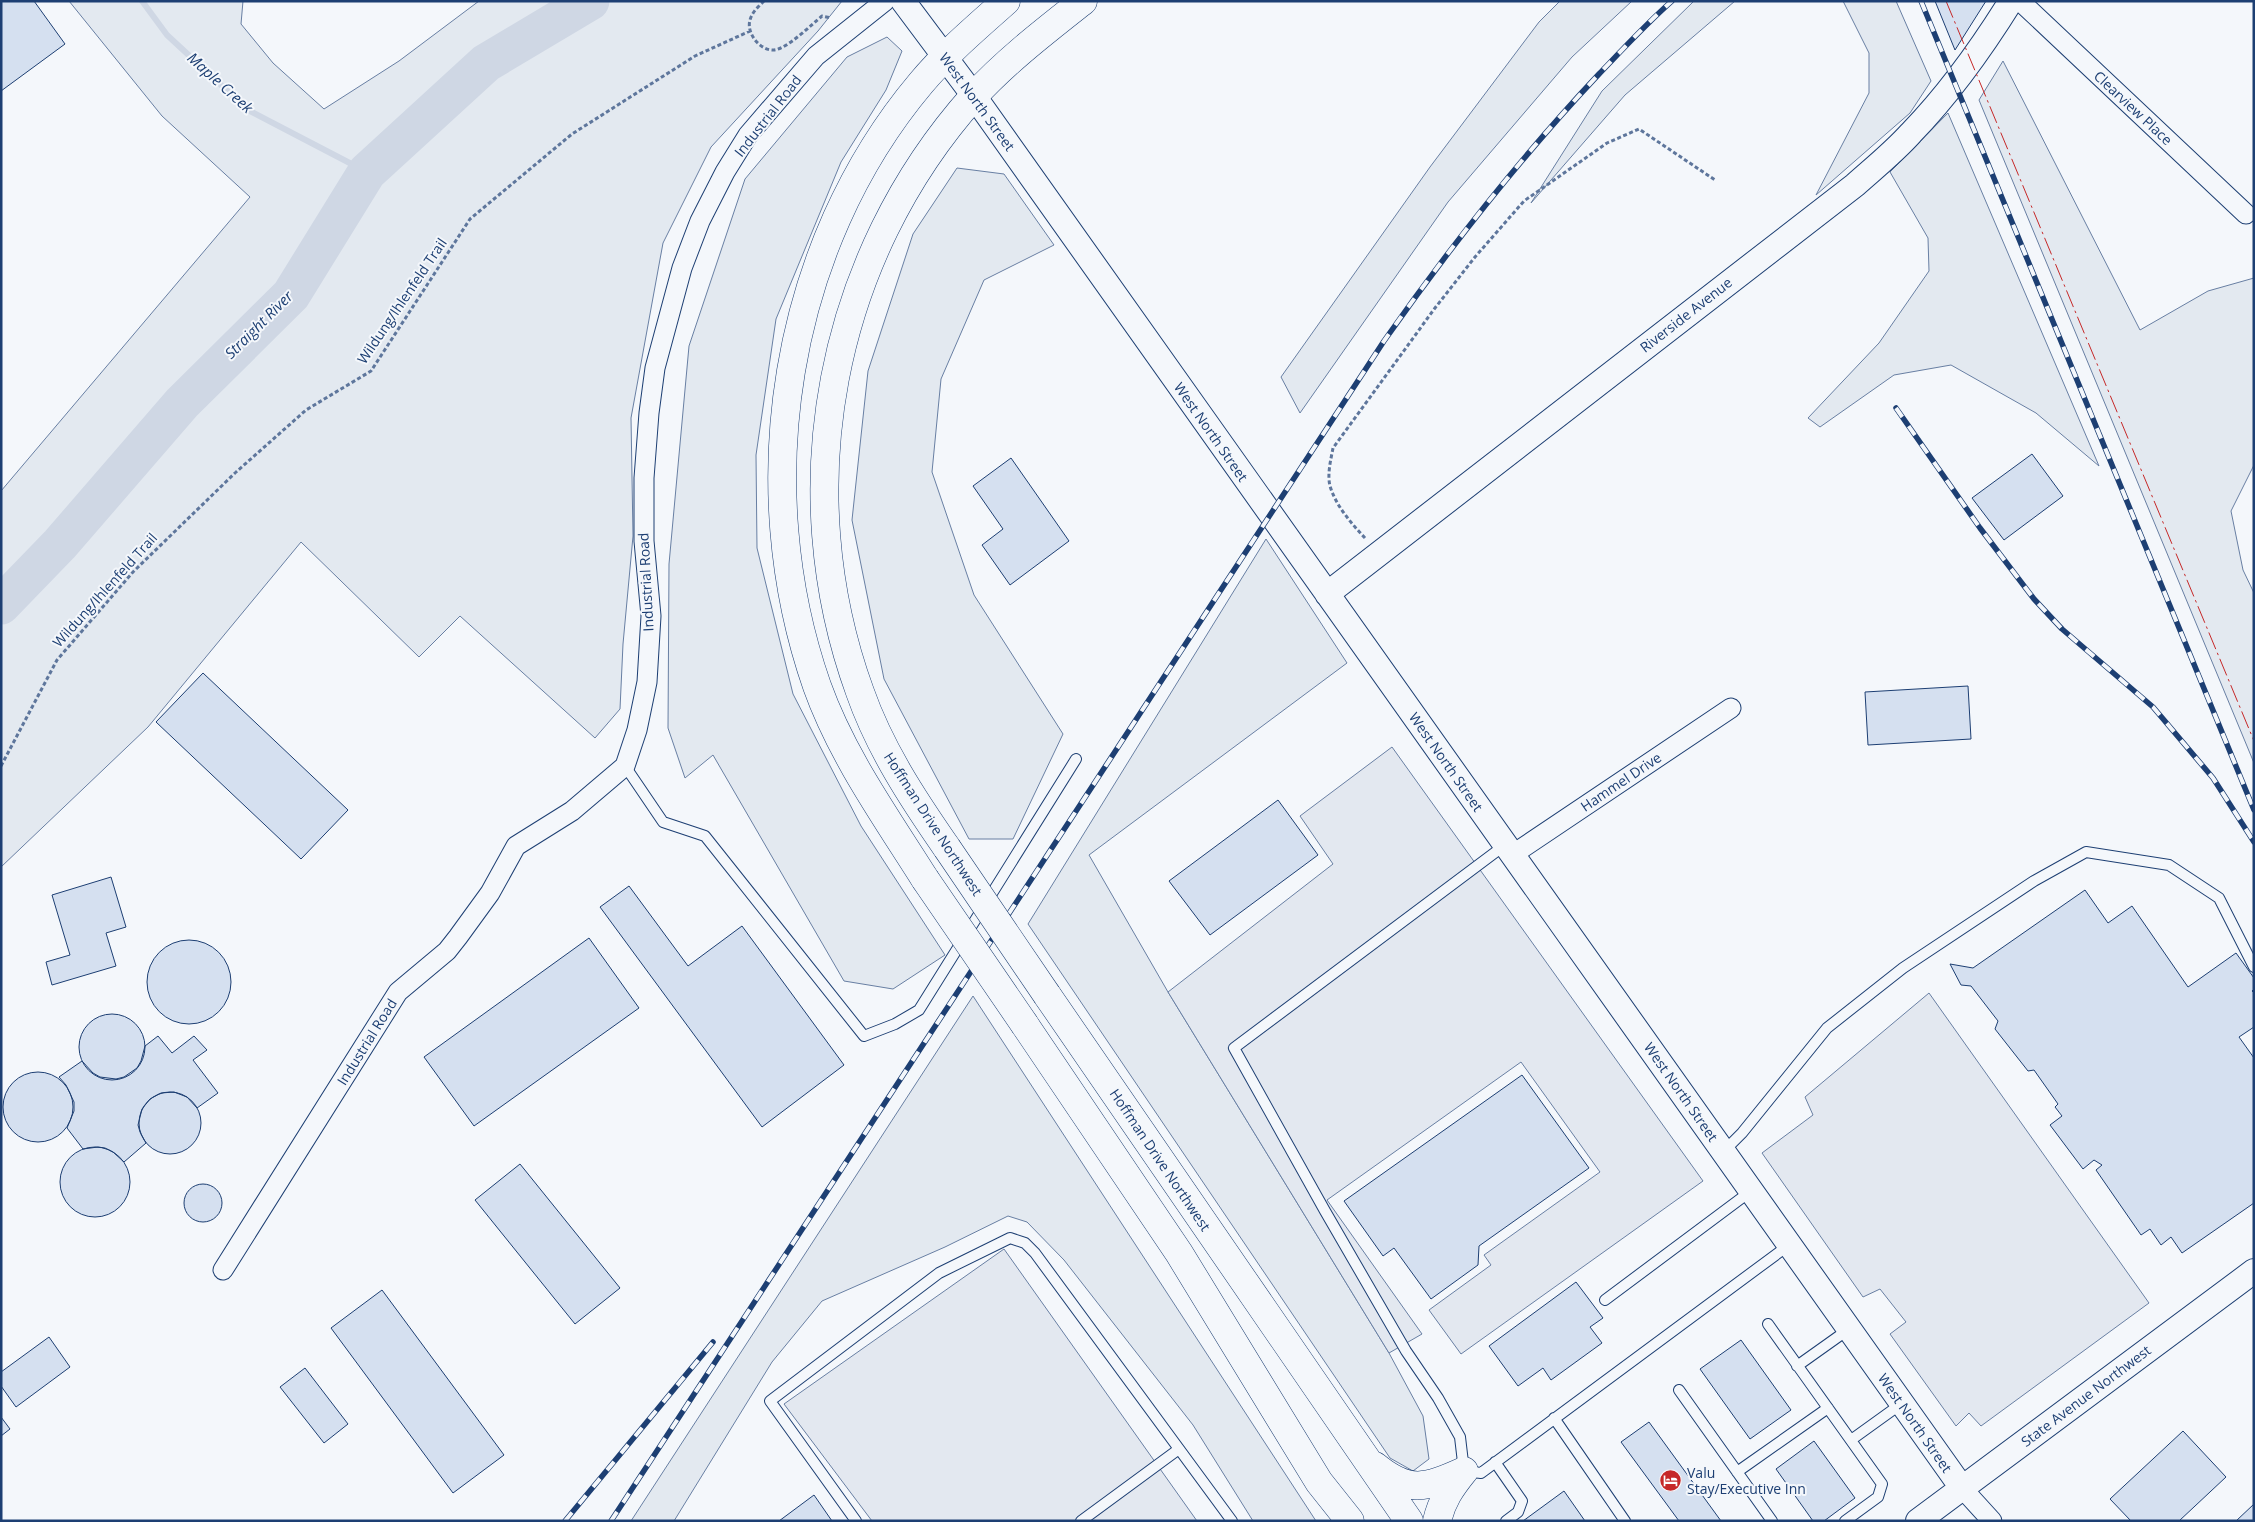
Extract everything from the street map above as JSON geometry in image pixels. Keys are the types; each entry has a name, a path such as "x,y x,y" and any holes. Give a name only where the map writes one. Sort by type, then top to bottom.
{"main road":[{"path":"1006,1 921,83 875,148 853,186 819,263 806,303 795,349 784,416 782,480 786,547 792,592 817,686 837,733 861,778 925,879 1179,1253 1341,1521"},
{"name":"Hoffman Drive Northwest","path":"1083,1 1003,67 974,96 911,179 883,230 861,283 834,380 826,432 824,481 825,536 831,587 844,645 858,686 876,730 894,766 1046,994 1362,1456 1409,1521"},
{"path":"1362,1456 1389,1477 1406,1485 1423,1486 1464,1471"},
{"path":"1437,1521 1440,1506 1448,1491 1464,1471"},
{"path":"1319,1482 1350,1521"}],"street":[{"name":"Industrial Road","path":"224,1270 398,992 447,951 490,893 516,846 572,811 625,766 637,730 647,682 650,616 644,541 644,478 654,368 682,268 700,221 725,172 748,135 816,56 885,1"},
{"name":"West North Street","path":"904,1 974,96 1962,1488 1992,1521"},
{"name":"Riverside Avenue","path":"1327,594 1854,185 1891,153 1933,109 1996,26 2011,1"},
{"name":"Clearview Place","path":"2020,1 2246,214"},
{"name":"Hammel Drive","path":"1508,850 1731,708"},
{"name":"State Avenue Northwest","path":"1918,1521 2254,1271"}],"lane":[{"path":"625,766 663,822 705,836 864,1036 895,1024 919,1010 1076,758"},
{"path":"1508,850 1234,1048 1406,1351 1438,1398 1456,1429 1460,1437 1464,1471 1481,1472 1496,1462 1789,1245"},
{"path":"1723,1152 1742,1133 1827,1028 1903,968 2034,880 2086,852 2169,865 2219,898 2254,967"},
{"path":"1605,1300 1751,1190"},
{"path":"856,1521 770,1401 939,1273 1010,1238 1025,1244 1035,1253 1232,1521"},
{"path":"1768,1324 1882,1484 1878,1497 1845,1521"},
{"path":"1798,1366 1849,1329"},
{"path":"1679,1390 1772,1521"},
{"path":"1851,1440 1902,1404"},
{"path":"1737,1472 1828,1408"},
{"path":"1554,1418 1625,1521"},
{"path":"1081,1521 1179,1449"},
{"path":"1496,1462 1522,1501 1518,1512 1506,1521"}],"path":[{"path":"764,1 750,20 750,31 763,48 773,50 783,47 822,16 834,19 845,31"},
{"name":"Wildung/Ihlenfeld Trail","path":"1,766 57,660 133,572 235,473 306,410 371,371 470,219 572,134 695,56 750,31"},
{"path":"1378,554 1344,515 1330,486 1329,475 1333,448 1435,308 1475,257 1524,201 1607,143 1639,129 1715,180"}],"shaded area":[{"path":"69,1 243,1 241,24 273,63 324,109 399,61 479,1 842,1 818,31 711,147 663,243 631,418 633,536 623,644 620,709 595,738 460,616 419,657 301,542 148,727 1,867 1,491 250,197 162,116"},
{"path":"1560,1 1632,1 1572,57 1448,202 1300,413 1281,377 1430,167 1539,22"},
{"path":"1694,1 1735,1 1625,95 1531,203 1602,91"},
{"path":"1843,1 1896,1 1931,81 1910,113 1816,195 1869,93 1869,53"},
{"path":"887,37 902,51 886,90 841,162 776,319 756,455 757,548 793,694 861,826 945,955 893,989 844,981 713,755 685,778 668,728 669,564 689,346 745,179 847,57"},
{"path":"2003,61 2140,330 2208,291 2254,278 2254,465 2231,511 2243,570 2254,593 2254,763 1979,100"},
{"path":"1948,113 2099,466 2036,413 1951,365 1894,375 1820,427 1808,418 1879,343 1929,271 1928,238 1890,172"},
{"path":"957,168 1004,174 1054,245 984,280 941,379 932,472 974,595 1063,734 1013,839 969,839 884,679 852,520 868,371 913,234"},
{"path":"1266,539 1347,663 1089,855 1168,992 1389,1353 1423,1416 1429,1459 1413,1471 1390,1458 1028,924"},
{"path":"1392,747 1703,1181 1461,1354 1429,1310 1491,1265 1484,1255 1600,1172 1521,1062 1327,1200 1422,1334 1389,1353 1168,992 1333,864 1300,816"},
{"path":"1929,993 2149,1303 1981,1426 1969,1413 1956,1426 1890,1334 1906,1322 1880,1289 1863,1297 1762,1153 1813,1115 1805,1097"},
{"path":"973,996 1316,1521 1253,1521 1193,1425 1064,1260 1027,1222 1008,1216 945,1247 822,1301 772,1362 674,1521 631,1521"},
{"path":"1004,1249 1197,1521 872,1521 784,1404"}],"building":[{"path":"1,1 34,1 65,44 1,91"},
{"path":"1935,1 1986,1 1955,50"},
{"path":"2032,454 2063,496 2004,540 1972,498"},
{"path":"1011,458 1069,541 1010,585 982,545 1003,529 973,486"},
{"path":"203,673 348,810 301,859 156,722"},
{"path":"1968,686 1971,739 1868,745 1865,692"},
{"path":"1278,800 1318,855 1210,935 1169,881"},
{"path":"111,877 126,927 106,933 116,966 52,985 46,962 70,955 52,895"},
{"path":"629,886 688,966 742,926 844,1065 762,1127 600,907"},
{"path":"2085,890 2108,923 2132,906 2188,987 2236,953 2254,978 2254,989 2252,991 2254,993 2254,1027 2239,1037 2254,1058 2254,1203 2182,1253 2171,1237 2161,1245 2150,1229 2141,1235 2096,1170 2102,1165 2094,1160 2083,1169 2050,1125 2062,1116 2055,1107 2058,1104 2034,1070 2028,1071 1995,1029 1998,1021 1971,986 1961,985 1950,964 1973,968"},
{"path":"589,938 639,1008 474,1126 424,1057"},
{"path":"189,940 205,943 219,952 228,966 231,982 228,998 219,1012 205,1021 189,1024 173,1021 159,1012 150,998 147,982 150,966 159,952 173,943"},
{"path":"112,1014 124,1017 135,1024 142,1035 145,1047 142,1059 135,1070 124,1077 112,1080 100,1077 89,1070 82,1059 79,1047 82,1035 89,1024 100,1017"},
{"path":"158,1036 172,1053 194,1036 207,1050 193,1060 218,1093 197,1108 187,1097 174,1092 161,1093 150,1099 142,1109 138,1125 146,1143 124,1162 113,1152 105,1148 83,1149 67,1128 74,1111 74,1102 66,1085 59,1077 82,1061 93,1073 100,1077 116,1079 124,1077 137,1068 145,1046"},
{"path":"45,1072 58,1078 67,1087 71,1093 73,1107 71,1121 63,1132 52,1140 31,1142 24,1140 13,1132 5,1121 3,1100 5,1093 13,1082 24,1074"},
{"path":"1522,1075 1589,1168 1479,1246 1478,1265 1431,1299 1394,1248 1383,1256 1344,1201"},
{"path":"164,1092 176,1092 192,1101 199,1111 201,1123 199,1135 192,1145 176,1154 164,1154 153,1149 144,1140 139,1129 139,1117 144,1106 153,1097"},
{"path":"95,1147 108,1150 120,1157 127,1169 130,1182 127,1195 120,1207 108,1214 95,1217 82,1214 70,1207 63,1195 60,1182 63,1169 70,1157 82,1150"},
{"path":"520,1164 620,1288 575,1324 475,1200"},
{"path":"203,1184 217,1189 222,1203 217,1217 203,1222 189,1217 184,1203 189,1189"},
{"path":"1576,1282 1603,1318 1590,1327 1602,1343 1551,1380 1543,1368 1518,1386 1489,1346"},
{"path":"382,1290 504,1455 453,1493 331,1328"},
{"path":"49,1337 70,1367 16,1407 1,1386 1,1372"},
{"path":"1741,1340 1791,1410 1750,1439 1700,1369"},
{"path":"305,1368 348,1424 324,1443 280,1387"},
{"path":"1,1417 10,1429 1,1436"},
{"name":"Valu Stay/Executive Inn","path":"1649,1422 1721,1521 1679,1521 1621,1442"},
{"path":"2183,1431 2226,1477 2179,1521 2131,1521 2110,1499"},
{"path":"1814,1441 1855,1498 1824,1521 1813,1521 1776,1469"},
{"path":"1564,1491 1585,1521 1523,1521"},
{"path":"814,1495 832,1521 779,1521"},
{"path":"2254,1504 2254,1521 2236,1521"}],"waterway":[{"name":"Maple Creek","path":"142,1 167,35 248,110 367,172"},
{"name":"Straight River","path":"1,605 60,544 182,403 291,295 367,172 486,63 590,1"}],"railway":[{"path":"611,1521 1384,341 1460,237 1541,138 1599,74 1672,1"},
{"path":"1921,1 2254,810"},
{"path":"1896,408 1980,528 2034,599 2062,629 2153,707 2213,778 2254,842"},
{"path":"565,1521 713,1342"}],"power":[{"path":"1946,1 2254,741"}],"place":[{"name":"Valu Stay/Executive Inn","path":"1671,1481"}]}
